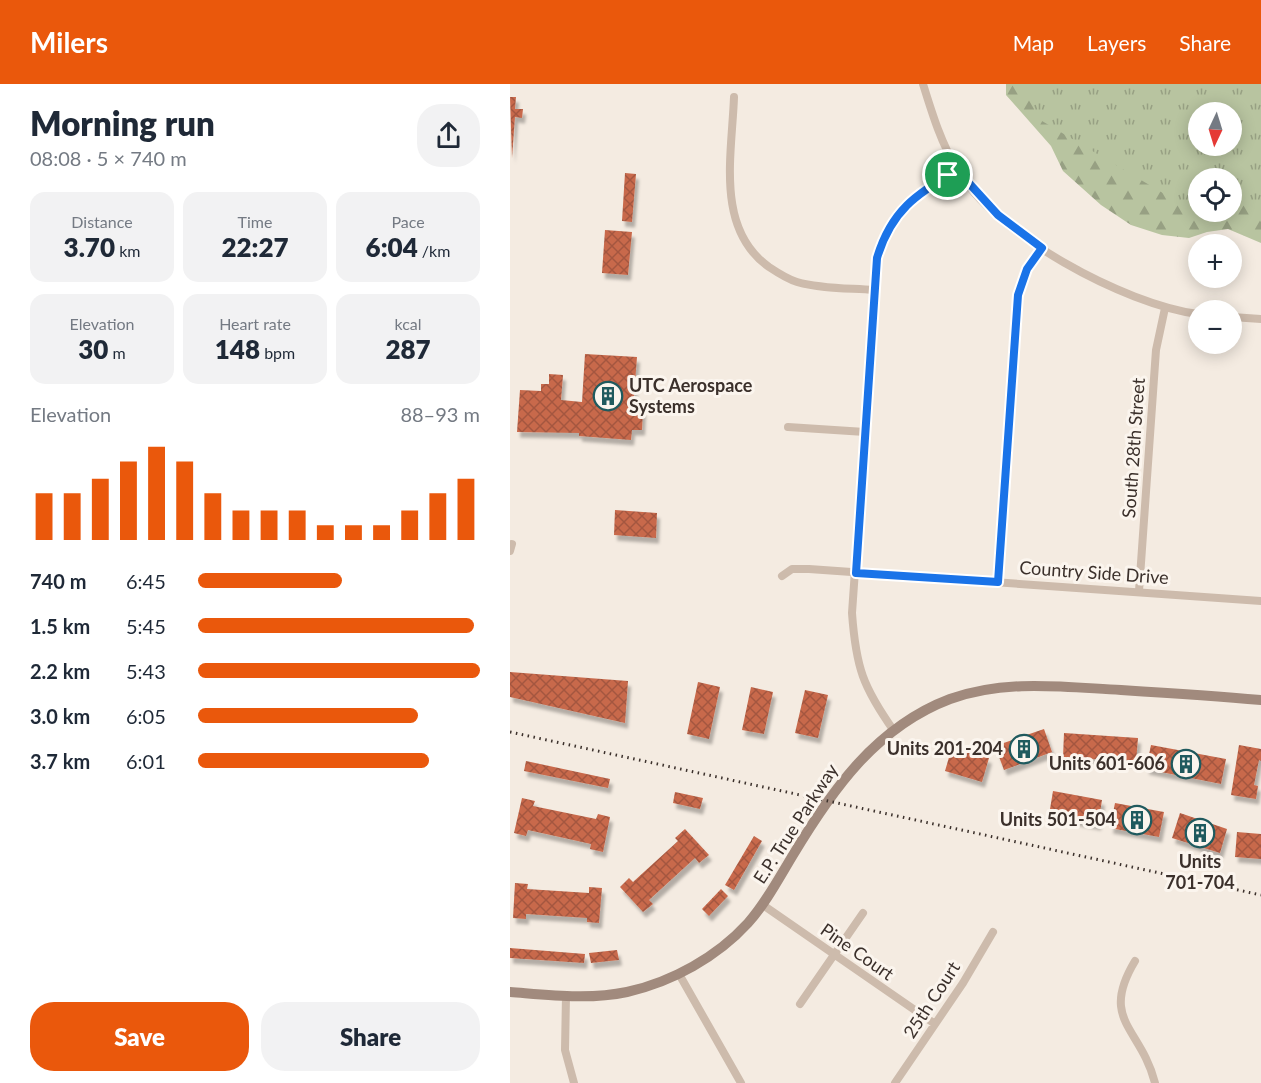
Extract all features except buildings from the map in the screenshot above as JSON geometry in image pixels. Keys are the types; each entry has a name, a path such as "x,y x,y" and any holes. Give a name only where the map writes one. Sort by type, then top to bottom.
{"main road":[{"name":"E.P. True Parkway","path":"510,992 566,996 627,992 679,974 729,941 763,904 840,782 864,756 894,731 948,700 989,689 1017,685 1261,700"}],"street":[{"path":"923,84 936,125 957,170 998,215 1042,248 1097,280 1165,308 1188,312"},
{"path":"734,97 730,195 732,214 750,249 762,262 795,282 874,290"},
{"path":"894,731 867,689 855,653 852,614 877,258 883,239 905,205 928,187 957,170"},
{"path":"998,582 1018,295 1027,269 1042,248"},
{"name":"South 28th Street","path":"1139,591 1155,361 1165,308"},
{"path":"1242,318 1261,319"},
{"path":"788,427 864,432"},
{"name":"Country Side Drive","path":"782,576 792,569 1261,601"},
{"name":"Pine Court","path":"763,904 935,1024"},
{"path":"800,1004 863,913"},
{"name":"25th Court","path":"895,1083 993,932"},
{"path":"1135,961 1123,980 1119,1007 1127,1025 1142,1046 1155,1083"},
{"path":"679,974 741,1083"},
{"path":"566,996 565,1050 574,1083"}],"green space":[{"path":"1006,84 1261,84 1261,243 1228,229 1188,234 1188,238 1162,235 1131,225 1101,205 1063,171 1051,146 1006,95"},
{"path":"1028,84 1261,84 1261,201 1242,204 1242,168 1188,168 1188,208 1037,118"}],"railway":[{"path":"510,732 1261,895"}],"place":[{"name":"UTC Aerospace Systems","path":"608,396"},
{"name":"Units 201-204","path":"1024,749"},
{"name":"Units 601-606","path":"1186,764"},
{"name":"Units 501-504","path":"1137,820"},
{"name":"Units 701-704","path":"1200,833"}],"route":[{"path":"957,170 998,215 1042,248 1027,269 1018,295 998,582 856,573 877,258 883,239 905,205 948,175 957,170"}]}
